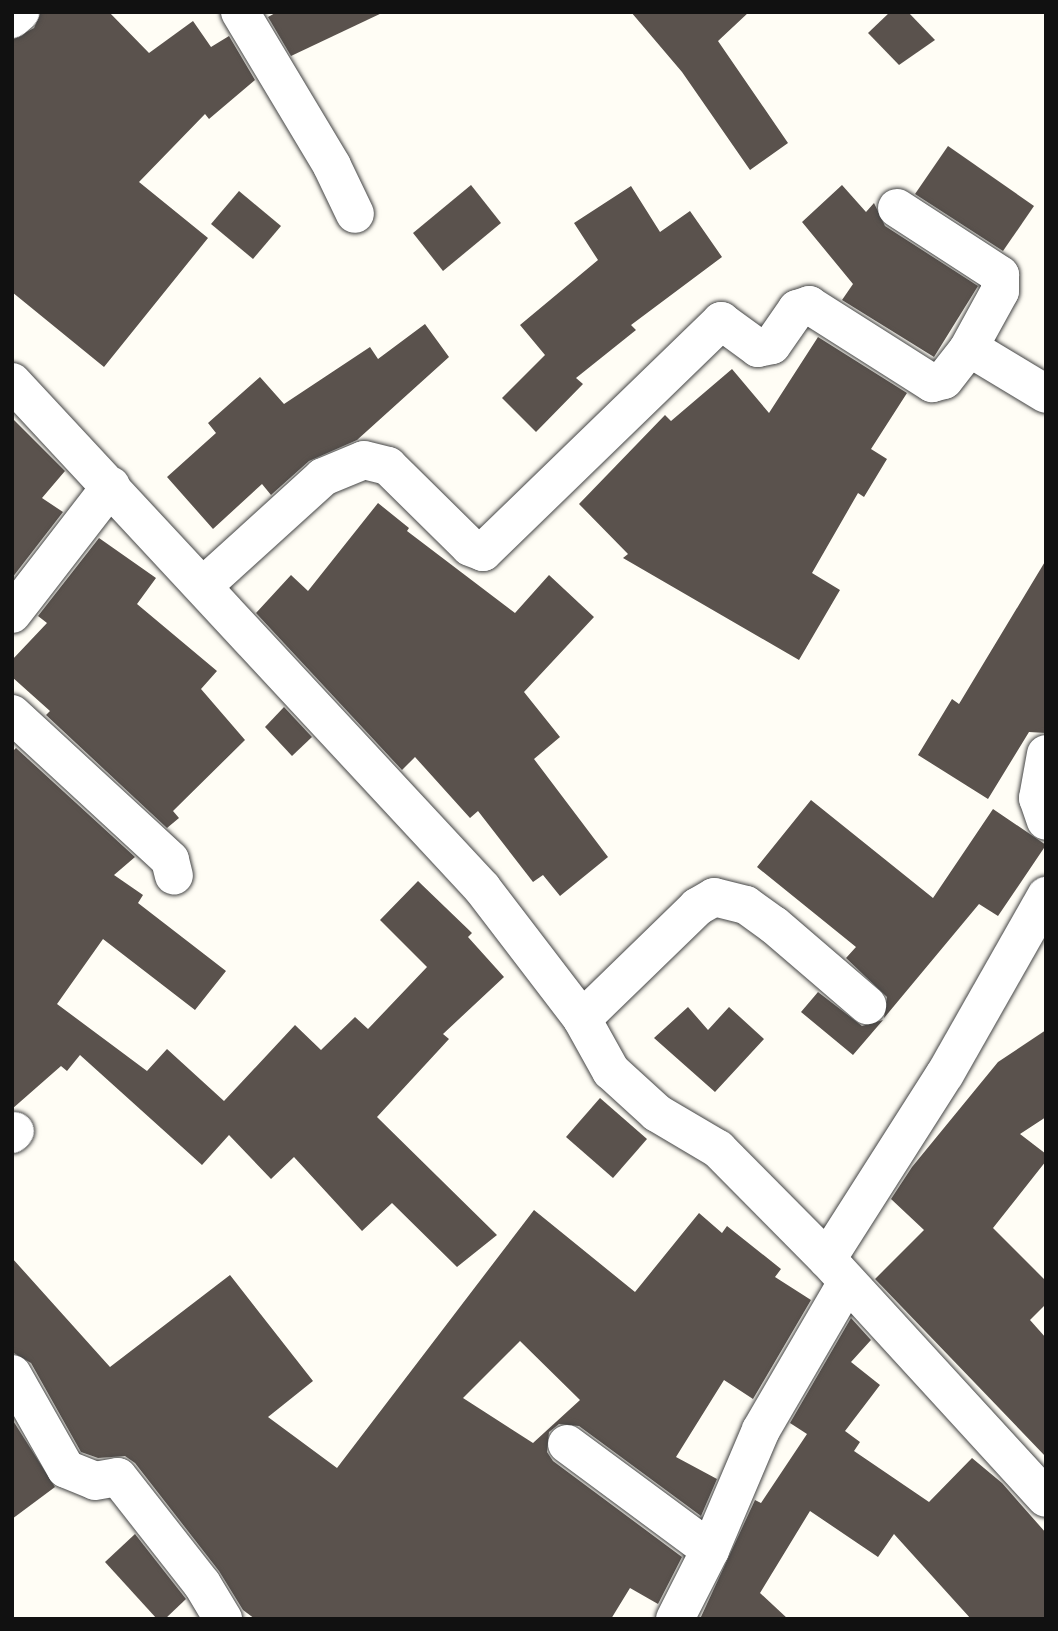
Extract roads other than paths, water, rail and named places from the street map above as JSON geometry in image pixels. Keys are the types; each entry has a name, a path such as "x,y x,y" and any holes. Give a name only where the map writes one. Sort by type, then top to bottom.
{"street":[{"path":"12,19 20,12"},
{"path":"240,12 332,166 355,214"},
{"path":"203,586 323,477 364,460 388,466 470,547 483,552 721,321 758,348 772,345 797,309 809,305 932,383 944,380 967,351 1000,291 1000,275 897,208"},
{"path":"967,351 978,353 1046,394"},
{"path":"12,382 482,888 582,1019 611,1072 657,1114 718,1149 837,1270 1046,1498"},
{"path":"12,614 111,486"},
{"path":"12,714 170,860 174,876"},
{"path":"1046,754 1038,798 1046,821"},
{"path":"675,1619 710,1550 761,1430 837,1270 1046,896"},
{"path":"582,1019 714,897 755,912 867,1004"},
{"path":"12,1374 65,1469 95,1481 118,1477 202,1584 223,1619"},
{"path":"567,1444 710,1550"}]}
